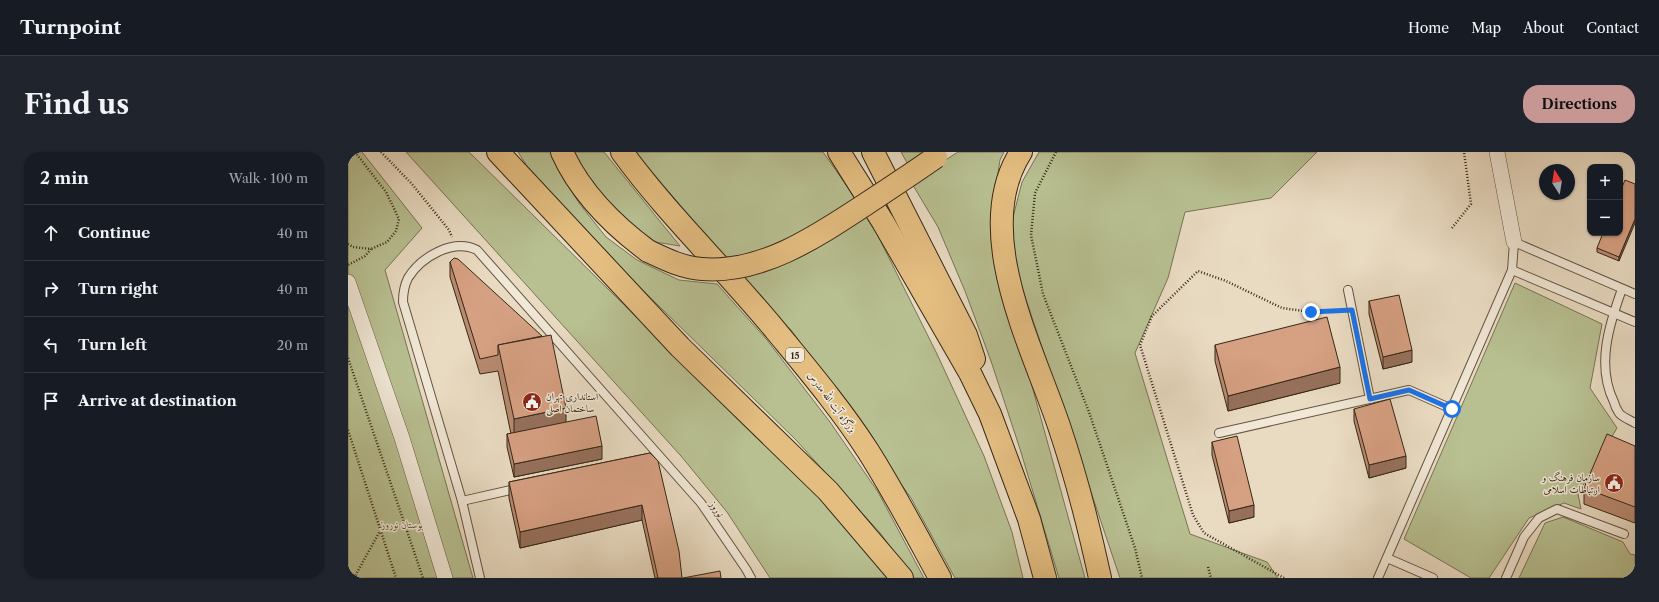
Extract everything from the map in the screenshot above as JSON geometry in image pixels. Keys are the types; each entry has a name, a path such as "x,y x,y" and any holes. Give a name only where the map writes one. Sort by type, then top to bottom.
{"highway":[{"path":"562,152 584,189 599,208 629,237 648,251 668,261 701,269 725,268 767,259 820,234 940,154"},
{"name":"بزرگراه آیت الله مدرس","path":"622,152 645,184 776,330 840,412 872,457 940,578"},
{"path":"839,152 883,222 950,337 990,414"},
{"path":"873,152 966,335 990,414 1029,519 1045,578"},
{"path":"1021,152 1014,162 1004,194 1001,224 1004,254 1018,315 1060,428 1092,540 1100,578"},
{"path":"500,154 680,347 828,491 902,578"}],"street":[{"path":"1497,152 1514,242"},
{"path":"348,282 402,438 445,578"}],"lane":[{"path":"1378,578 1512,270 1514,242 1635,294"},
{"name":"نوروز","path":"456,245 469,246 477,250 656,458 701,503 751,578"},
{"path":"456,245 441,251 414,270 407,279 405,285 404,302 462,501 480,578"},
{"path":"1512,270 1635,322"},
{"path":"1622,288 1613,312 1606,350 1605,373 1610,394 1620,414 1635,423"},
{"path":"1348,290 1370,399"},
{"path":"1219,433 1409,390 1452,409"},
{"path":"462,501 531,486"},
{"path":"1506,578 1524,537 1539,518 1557,509 1624,534"},
{"path":"1387,558 1433,578"}],"path":[{"path":"348,265 365,256 371,249 387,242 396,231 399,219 386,192 355,152"},
{"path":"381,152 412,184 449,230 456,245"},
{"path":"1056,152 1035,193 1031,236 1032,243 1043,294 1089,412 1135,548 1142,578"},
{"path":"1452,228 1471,204 1464,152"},
{"path":"348,244 353,247 371,249"},
{"path":"1284,578 1204,533 1193,514 1140,345 1152,316 1198,271 1226,281 1282,308 1311,312 1352,310"},
{"path":"348,358 423,578"},
{"path":"348,430 396,578"},
{"path":"354,578 380,531"},
{"path":"1208,567 1211,578"}],"green space":[{"name":"بوستان نوروز","path":"348,152 362,152 422,228 385,270 473,578 348,578"},
{"path":"406,152 469,152 674,354 817,491 891,578 770,578 727,512 681,456"},
{"path":"518,152 550,152 579,203 606,237 637,260 679,280 717,284 767,340 830,422 878,492 924,578 913,578 881,534 796,440 618,266 527,166"},
{"path":"569,152 604,152 680,246 655,242 640,236 611,212"},
{"path":"635,152 823,152 868,216 937,354 984,456 1012,532 1023,578 955,578 911,498 792,331 741,277"},
{"path":"901,152 934,152 910,168"},
{"path":"958,152 1004,152 1000,160 991,218 1027,368 1085,578 1059,578 1020,449 991,361 965,291 938,227 911,182"},
{"path":"1039,152 1317,152 1271,198 1185,212 1168,278 1135,353 1190,534 1267,562 1278,578 1120,578 1016,270 1011,225 1022,182"},
{"path":"1515,283 1602,324 1590,388 1617,428 1578,494 1581,509 1564,503 1529,518 1489,578 1471,578 1404,539"},
{"path":"1563,517 1623,542 1630,554 1635,555 1635,578 1519,578 1545,523"}],"building":[{"path":"1625,180 1635,184 1635,219 1619,257 1597,248 1602,236 1623,236 1623,185"},
{"path":"454,258 458,259 542,336 498,345 498,355 480,359 450,262"},
{"path":"1399,295 1412,350 1383,357 1369,301"},
{"path":"1327,317 1340,367 1228,396 1215,345"},
{"path":"551,335 566,408 514,419 498,345"},
{"path":"1390,399 1406,456 1369,465 1354,409"},
{"path":"596,416 602,446 514,464 507,434"},
{"name":"سازمان فرهنگ و ارتباطات اسلامی","path":"1607,434 1635,446 1635,507 1584,488"},
{"path":"1237,436 1254,505 1229,511 1212,442"},
{"path":"650,453 658,461 679,551 682,578 658,578 642,505 520,532 509,482"},
{"path":"720,571 721,578 683,578"}],"place":[{"name":"استانداری تهران ساختمان اصلی","path":"532,402"},
{"name":"سازمان فرهنگ و ارتباطات اسلامی","path":"1614,483"}],"route":[{"path":"1311,312 1352,310 1370,399 1409,390 1452,409"}]}
